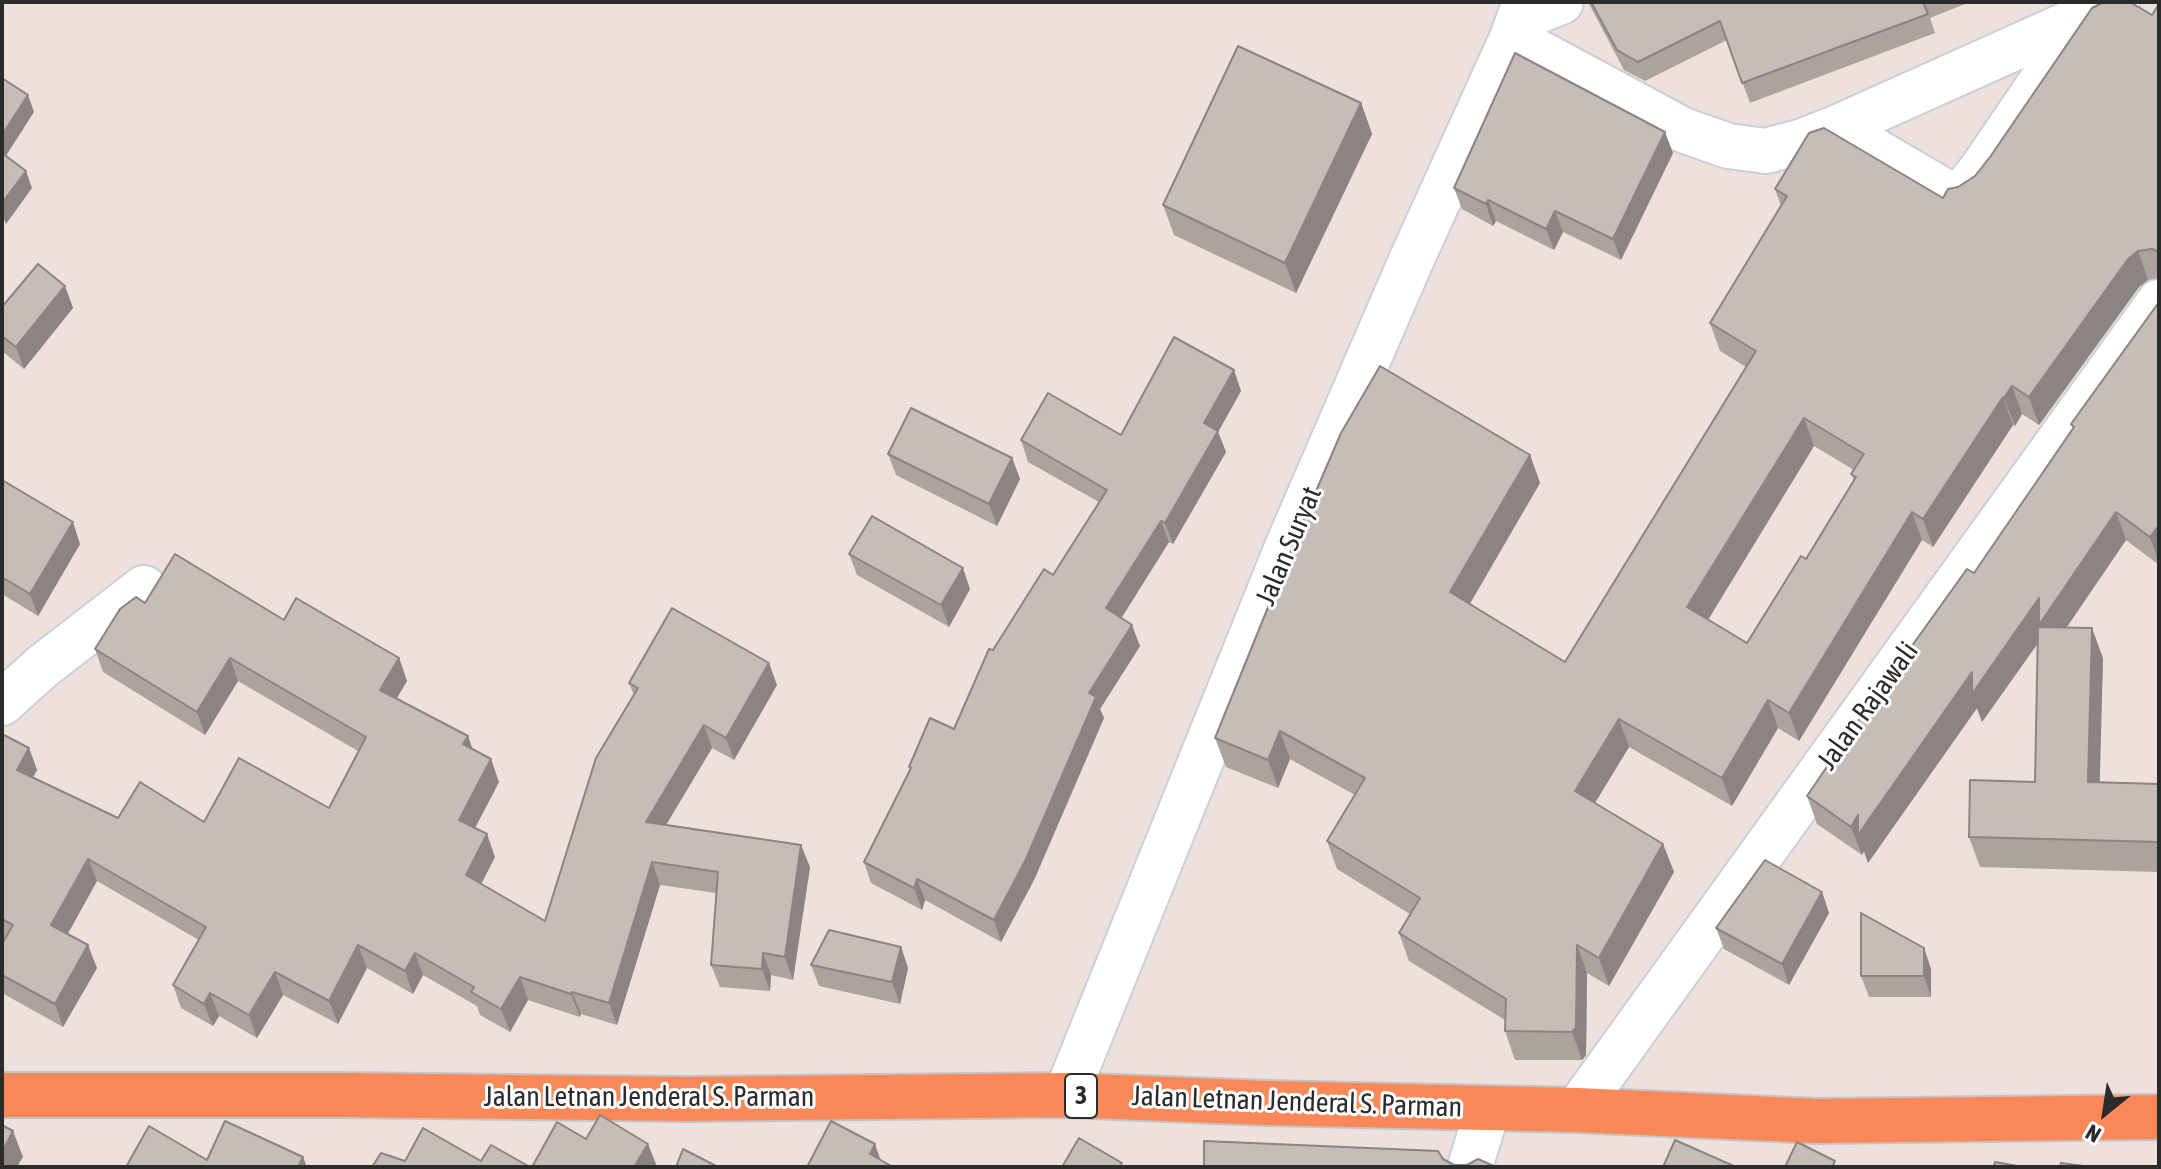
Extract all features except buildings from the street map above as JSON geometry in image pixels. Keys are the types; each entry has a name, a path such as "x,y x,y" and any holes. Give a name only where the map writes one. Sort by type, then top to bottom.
{"highway":[{"name":"Jalan Letnan Jenderal S. Parman","path":"2,1095 686,1099 1066,1095 1577,1110 1817,1121 2159,1117"}],"street":[{"path":"1519,19 1561,2"},
{"path":"1519,19 1683,130 1728,146 1766,151 1836,128 2102,8"},
{"path":"1836,128 1942,190 1962,191 2102,8"},
{"name":"Jalan Suryat","path":"1066,1095 1288,545 1519,19"},
{"name":"Jalan Rajawali","path":"1577,1110 2159,302"},
{"path":"2,703 43,666 144,588"},
{"path":"1470,1167 1488,1108"}]}
